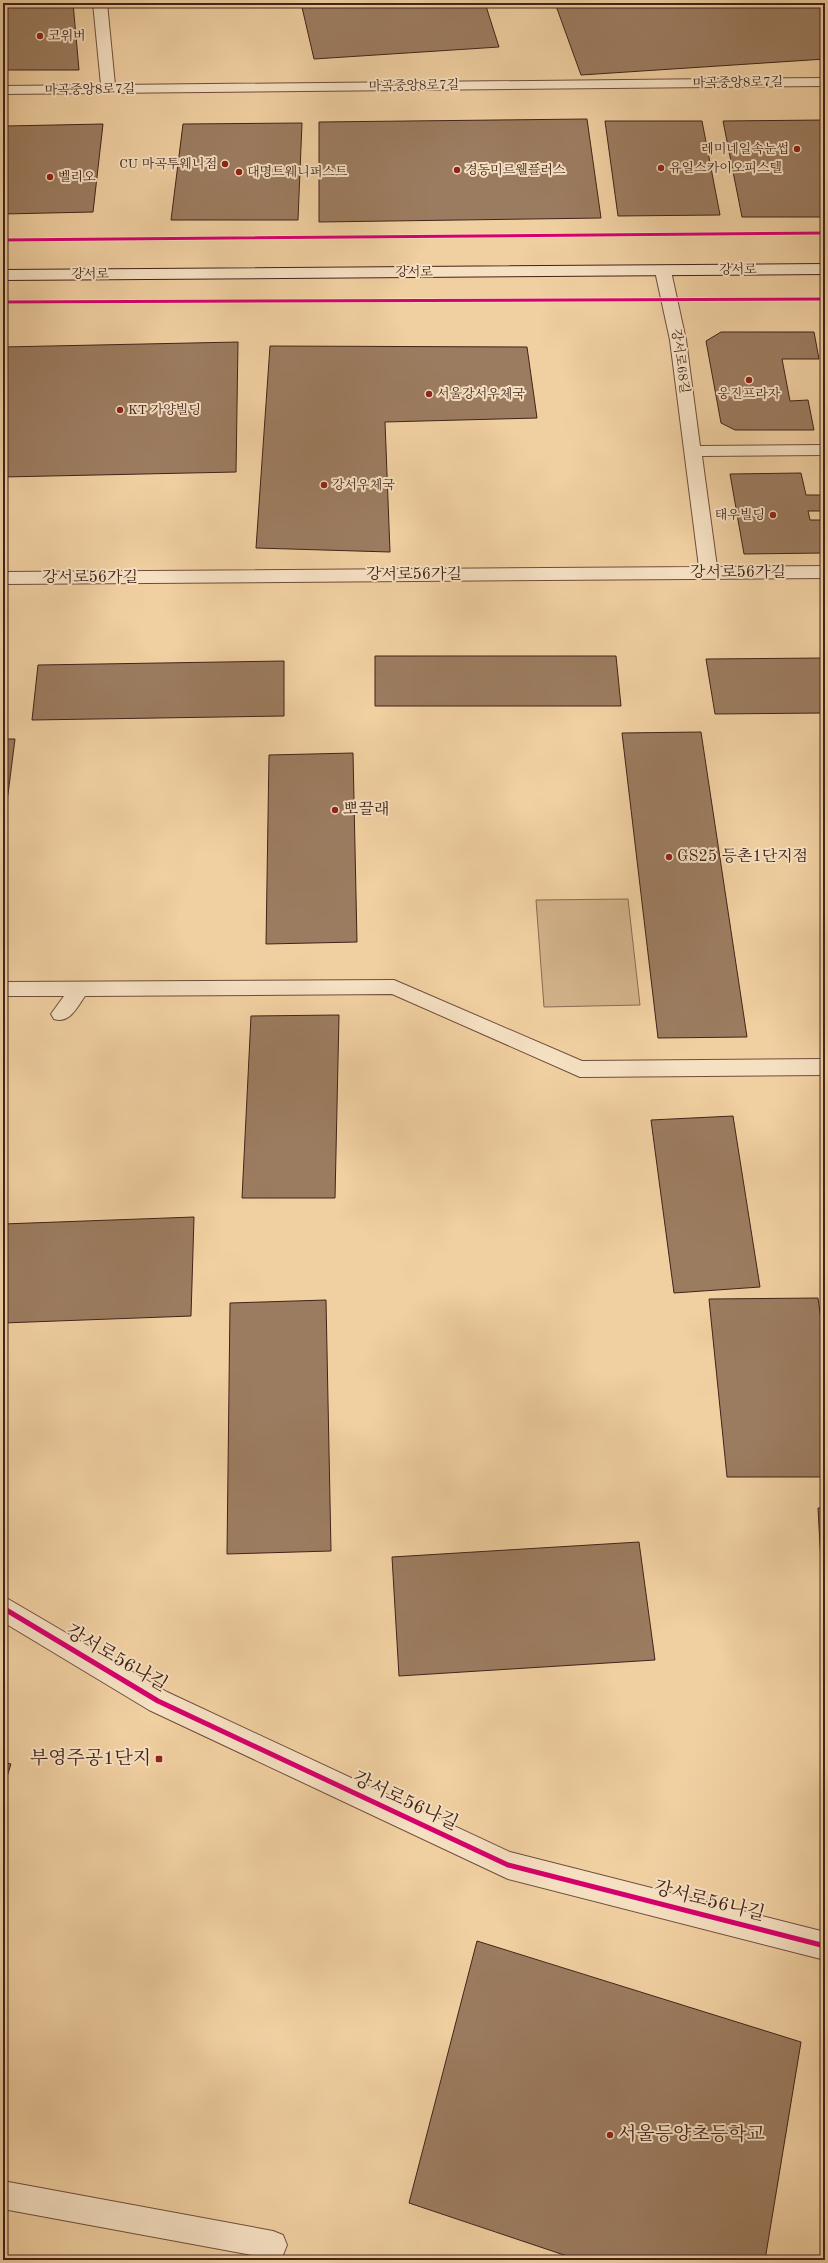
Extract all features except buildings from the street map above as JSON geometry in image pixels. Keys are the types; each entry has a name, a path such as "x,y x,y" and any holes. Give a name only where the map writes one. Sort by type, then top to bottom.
{"street":[{"path":"100,3 108,89"},
{"name":"마곡중앙8로7길","path":"3,90 825,82"},
{"name":"강서로","path":"3,275 825,269"},
{"name":"강서로68길","path":"663,271 678,340 709,573"},
{"path":"693,451 825,450"},
{"name":"강서로56가길","path":"3,578 825,572"},
{"name":"강서로56나길","path":"3,1608 158,1701 508,1865 825,1946"}],"lane":[{"path":"3,989 394,987 580,1069 825,1067"},
{"path":"61,1014 80,988"},
{"path":"3,2196 273,2244"}],"shaded area":[{"path":"628,899 640,1005 544,1007 536,900"}],"cycle path":[{"path":"3,240 825,233"},
{"path":"3,302 825,299"},
{"path":"3,1608 158,1701 508,1865 825,1946"}],"place":[{"name":"코위버","path":"40,36"},
{"name":"레미네일속눈썹","path":"797,149"},
{"name":"CU 마곡투웨니점","path":"225,164"},
{"name":"유일스카이오피스텔","path":"661,168"},
{"name":"경동미르웰플러스","path":"457,170"},
{"name":"대명트웨니퍼스트","path":"239,172"},
{"name":"벨리오","path":"50,177"},
{"name":"웅진프라자","path":"749,380"},
{"name":"서울강서우체국","path":"429,394"},
{"name":"KT 가양빌딩","path":"120,410"},
{"name":"강서우체국","path":"324,485"},
{"name":"태우빌딩","path":"773,515"},
{"name":"뽀끌래","path":"335,810"},
{"name":"GS25 등촌1단지점","path":"669,857"},
{"name":"부영주공1단지","path":"159,1759"},
{"name":"서울등양초등학교","path":"610,2135"}]}
